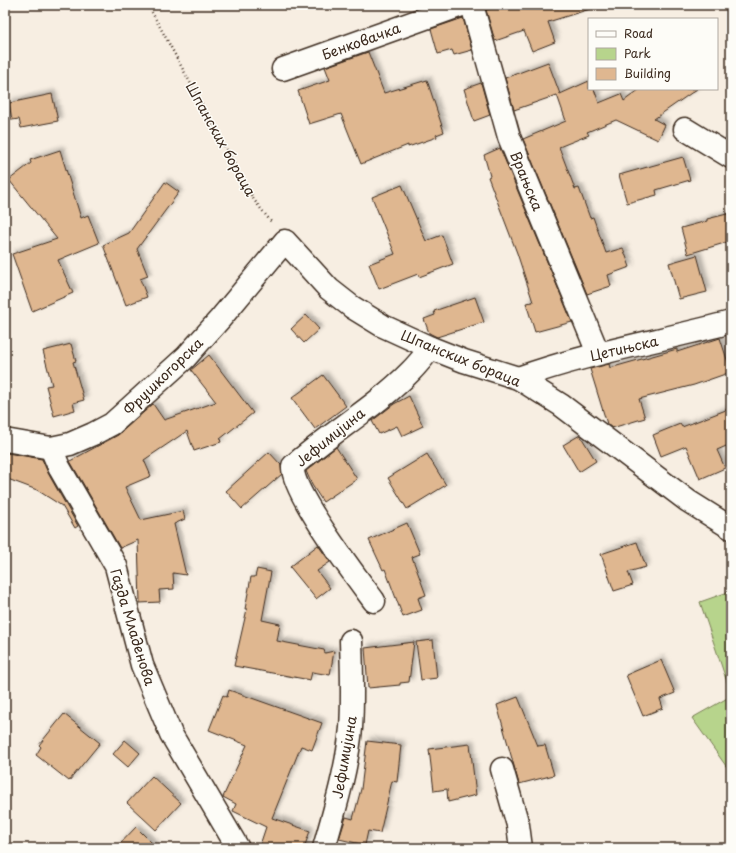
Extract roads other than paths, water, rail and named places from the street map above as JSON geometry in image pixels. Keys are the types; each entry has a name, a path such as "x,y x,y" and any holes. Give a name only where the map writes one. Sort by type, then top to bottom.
{"street":[{"name":"Бенковачка","path":"283,69 462,5"},
{"name":"Врањска","path":"472,5 509,136 598,353"},
{"path":"685,129 731,157"},
{"name":"Шпанских бораца","path":"285,241 329,289 352,307 383,326 431,348 464,361 518,378 561,405 688,501 731,528"},
{"name":"Фрушкогорска","path":"5,440 51,448 70,444 94,434 112,424 186,357 285,241"},
{"name":"Цетињска","path":"518,378 598,353 731,322"},
{"name":"Јефимијина","path":"374,601 336,551 294,479 292,473 293,466 311,449 388,392 412,371 431,348"},
{"name":"Газда Младенова","path":"51,448 60,467 116,566 142,665 171,734 236,847"},
{"name":"Јефимијина","path":"324,848 342,781 351,728 351,641"},
{"path":"502,769 518,825 521,848"}]}
